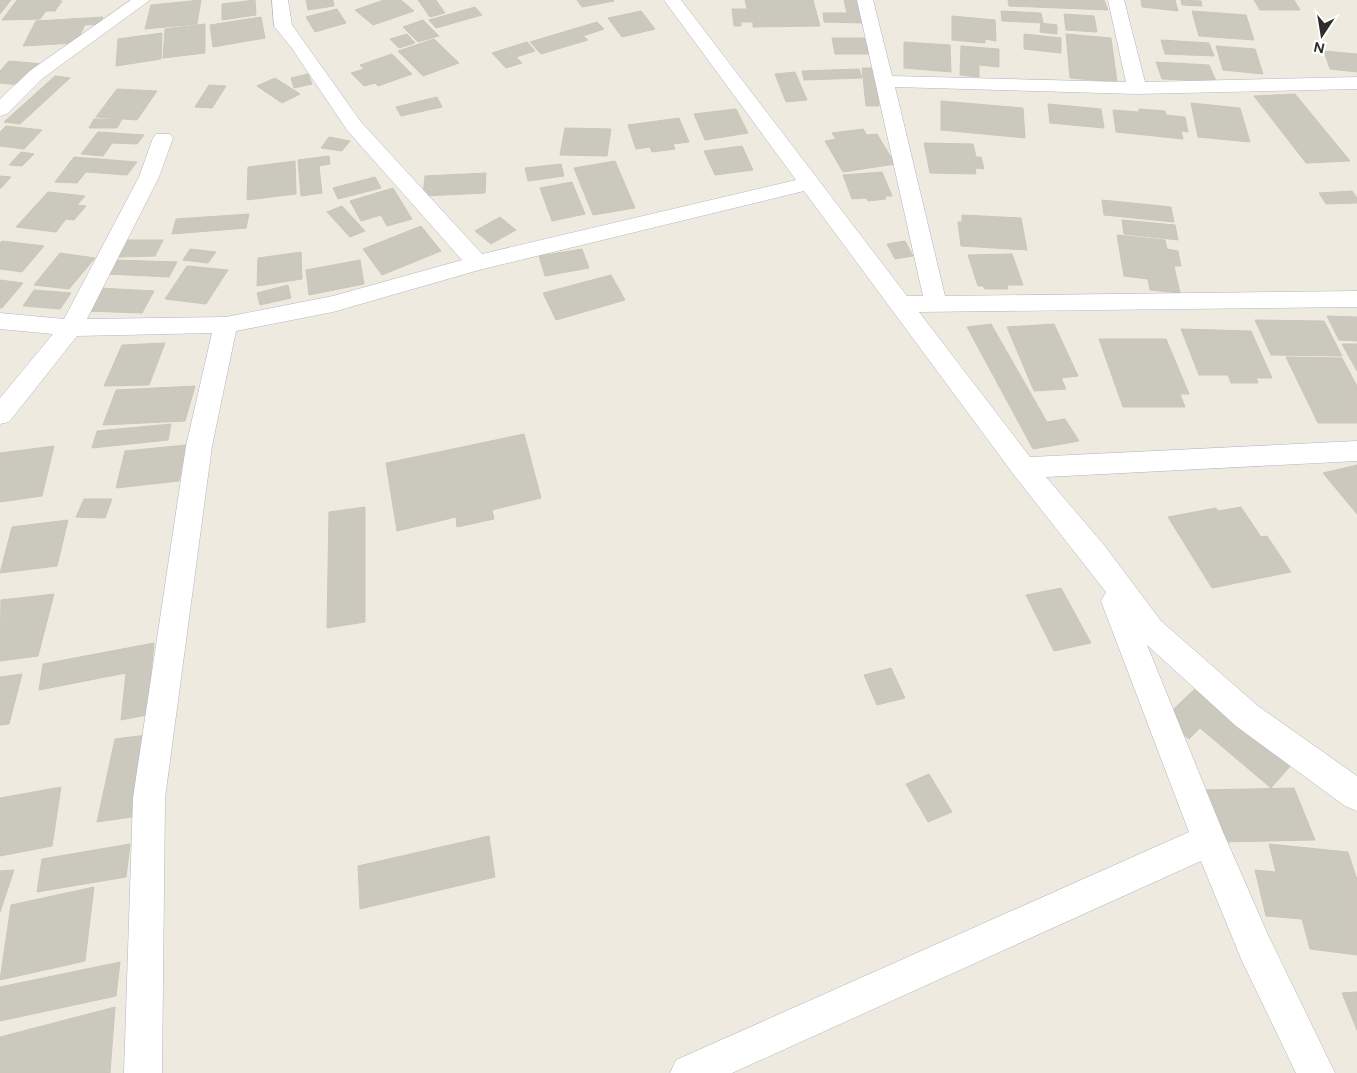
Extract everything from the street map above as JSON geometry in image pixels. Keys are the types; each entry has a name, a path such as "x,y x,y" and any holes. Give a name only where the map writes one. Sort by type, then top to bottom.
{"street":[{"path":"0,110 37,74 142,0"},
{"path":"280,0 283,26 298,44 354,126 477,263"},
{"path":"672,0 1023,468 1094,553 1151,630 1247,716 1357,795"},
{"path":"866,0 936,304"},
{"path":"1116,0 1137,88"},
{"path":"884,81 1137,88 1357,82"},
{"path":"0,415 71,328 149,177 163,138"},
{"path":"0,321 71,328 226,324 333,304 477,263 809,183"},
{"path":"900,304 1357,299"},
{"path":"143,1073 149,798 199,446 226,324"},
{"path":"1023,468 1357,451"},
{"path":"1094,553 1127,628 1209,840 1255,948 1316,1073"},
{"path":"689,1073 1209,840"}],"building":[{"path":"0,0 11,0 0,14"},
{"path":"17,0 62,1 55,11 46,11 40,19 2,20"},
{"path":"201,0 197,24 145,29 151,5"},
{"path":"255,0 256,15 222,20 222,4"},
{"path":"306,0 333,0 334,6 308,10"},
{"path":"384,0 401,0 414,11 373,25 355,10"},
{"path":"418,0 436,0 445,13 430,17"},
{"path":"577,0 613,0 614,1 582,7"},
{"path":"745,0 813,0 820,26 753,27 753,22 741,22 741,26 734,26 732,9 747,9"},
{"path":"844,0 860,0 864,23 824,22 823,13 847,13"},
{"path":"1008,0 1104,0 1108,10 1009,6"},
{"path":"1141,0 1175,0 1178,11 1142,7"},
{"path":"1181,0 1201,1 1202,6 1182,5"},
{"path":"1254,0 1294,0 1300,10 1260,10"},
{"path":"475,7 482,15 436,28 429,20"},
{"path":"337,9 346,23 315,32 306,17"},
{"path":"641,11 655,29 622,37 608,18"},
{"path":"1001,11 1041,13 1043,23 1002,21"},
{"path":"1192,11 1246,15 1254,40 1199,36"},
{"path":"1064,14 1094,16 1097,32 1066,30"},
{"path":"952,16 995,20 996,41 985,39 985,43 952,40"},
{"path":"103,17 100,24 85,25 76,43 23,46 36,21"},
{"path":"261,17 265,38 213,47 210,25"},
{"path":"423,20 439,36 418,42 403,27"},
{"path":"597,22 604,29 583,36 588,40 541,54 530,42"},
{"path":"1041,23 1057,25 1057,34 1040,32"},
{"path":"205,24 205,53 163,58 165,29"},
{"path":"162,33 161,59 116,66 118,39"},
{"path":"407,34 415,43 399,48 390,39"},
{"path":"1024,34 1061,38 1061,53 1024,49"},
{"path":"1066,34 1111,38 1117,82 1070,78"},
{"path":"832,38 866,38 870,54 835,54"},
{"path":"434,39 459,63 423,76 398,51"},
{"path":"1161,40 1209,43 1214,56 1165,54"},
{"path":"527,42 535,51 516,57 522,63 506,68 492,53"},
{"path":"904,42 950,45 951,72 904,68"},
{"path":"961,46 999,49 999,67 979,65 979,77 960,75"},
{"path":"1216,46 1255,49 1263,74 1223,70"},
{"path":"1324,51 1357,54 1357,72 1330,69"},
{"path":"392,54 412,74 378,86 375,83 364,86 351,73 364,69 360,65"},
{"path":"9,61 42,64 22,85 0,83 0,71"},
{"path":"1156,62 1209,65 1216,81 1162,79"},
{"path":"862,68 875,68 879,106 866,106"},
{"path":"859,69 862,78 804,80 802,71"},
{"path":"795,72 807,100 786,102 775,74"},
{"path":"308,74 312,84 294,88 291,78"},
{"path":"55,76 70,78 20,124 4,122"},
{"path":"275,78 300,94 282,103 257,86"},
{"path":"209,85 226,86 212,108 195,107"},
{"path":"117,89 157,91 137,120 96,117"},
{"path":"1295,94 1350,161 1306,163 1254,96"},
{"path":"437,97 442,107 401,116 396,107"},
{"path":"941,101 1023,108 1025,138 941,130"},
{"path":"1191,103 1240,108 1250,142 1198,137"},
{"path":"1048,104 1101,109 1104,128 1050,123"},
{"path":"736,109 748,133 705,140 694,114"},
{"path":"1139,109 1165,111 1166,115 1185,117 1188,132 1181,131 1183,139 1116,132 1113,110 1139,112"},
{"path":"679,118 689,142 673,144 675,149 652,152 650,147 636,149 628,125"},
{"path":"94,119 122,119 117,128 89,128"},
{"path":"6,126 42,130 24,149 0,146 0,132"},
{"path":"565,128 611,129 607,156 560,155"},
{"path":"863,129 867,135 877,134 895,164 843,172 825,141 836,139 832,133"},
{"path":"98,132 144,135 137,144 112,143 103,156 81,154"},
{"path":"329,137 350,141 342,151 321,148"},
{"path":"924,143 973,144 976,157 981,157 984,169 975,168 976,174 930,173"},
{"path":"742,146 753,170 715,175 704,151"},
{"path":"21,152 34,154 22,166 9,165"},
{"path":"329,156 330,164 319,166 322,193 301,196 298,160"},
{"path":"74,157 137,162 127,175 86,172 77,183 55,182"},
{"path":"295,161 296,194 247,200 248,167"},
{"path":"615,161 635,208 593,215 574,168"},
{"path":"561,164 564,176 528,181 525,168"},
{"path":"882,172 892,196 885,196 886,199 868,201 866,198 852,199 843,175"},
{"path":"486,173 485,193 423,196 425,176"},
{"path":"0,176 11,177 1,188 0,188"},
{"path":"375,177 381,188 338,199 333,188"},
{"path":"572,182 585,214 552,221 540,188"},
{"path":"393,188 412,219 387,226 381,215 361,221 350,201"},
{"path":"1352,191 1357,198 1357,203 1326,204 1319,193"},
{"path":"48,192 85,196 77,205 86,206 74,220 66,219 56,232 16,227"},
{"path":"1102,200 1171,207 1174,222 1104,215"},
{"path":"342,206 365,231 350,237 327,212"},
{"path":"249,214 246,228 172,234 176,219"},
{"path":"962,215 1021,218 1027,250 961,246 958,222 962,222"},
{"path":"500,217 516,230 491,244 475,231"},
{"path":"1122,220 1175,225 1178,240 1124,234"},
{"path":"421,226 441,251 382,275 363,249"},
{"path":"1117,235 1165,240 1167,249 1178,251 1181,266 1174,266 1180,293 1150,290 1148,279 1124,276"},
{"path":"127,240 163,240 155,256 119,257"},
{"path":"2,241 44,246 22,272 0,269 0,243"},
{"path":"905,241 913,256 895,259 887,244"},
{"path":"190,249 216,252 208,263 183,260"},
{"path":"582,249 589,268 545,276 539,256"},
{"path":"301,252 302,279 257,286 258,258"},
{"path":"60,253 95,258 69,289 34,285"},
{"path":"1012,254 1023,285 1007,285 1008,289 985,289 983,286 978,286 968,255"},
{"path":"116,260 177,262 169,277 107,274"},
{"path":"360,260 364,284 309,295 306,270"},
{"path":"187,266 228,270 206,304 165,299"},
{"path":"611,275 625,300 556,320 543,293"},
{"path":"0,280 23,283 2,308 0,308"},
{"path":"288,285 291,298 260,305 257,293"},
{"path":"99,288 154,291 142,313 85,311"},
{"path":"34,290 71,293 60,309 23,306"},
{"path":"1327,316 1357,317 1357,341 1339,340"},
{"path":"1255,320 1324,321 1342,356 1271,355"},
{"path":"991,324 1047,422 1065,419 1079,441 1033,449 967,327"},
{"path":"1054,324 1078,376 1061,378 1066,389 1034,391 1007,327"},
{"path":"1181,329 1251,331 1272,378 1256,378 1258,383 1231,383 1228,375 1199,375"},
{"path":"1099,339 1166,339 1189,394 1180,394 1185,407 1123,407"},
{"path":"165,343 149,385 104,386 122,345"},
{"path":"1342,344 1357,344 1357,371"},
{"path":"1286,357 1342,358 1357,386 1357,423 1318,423"},
{"path":"195,386 185,421 103,425 116,390"},
{"path":"171,424 168,440 92,448 97,431"},
{"path":"524,434 541,498 492,510 494,519 457,527 456,517 397,531 386,463"},
{"path":"186,445 179,481 116,488 125,451"},
{"path":"54,446 42,496 0,502 0,453"},
{"path":"1357,465 1357,514 1323,473"},
{"path":"84,499 112,499 105,518 76,517"},
{"path":"365,507 365,622 327,628 329,512"},
{"path":"1241,507 1261,537 1267,536 1291,572 1212,588 1168,517 1216,508 1218,511"},
{"path":"68,520 57,566 0,573 12,527"},
{"path":"1061,588 1091,643 1054,651 1026,595"},
{"path":"54,594 38,656 0,661 1,600"},
{"path":"154,643 147,715 121,720 126,673 39,690 43,664"},
{"path":"891,668 905,698 877,705 864,675"},
{"path":"22,674 9,724 0,725 0,677"},
{"path":"1197,687 1292,764 1271,788 1200,728 1189,739 1164,718"},
{"path":"147,735 132,817 97,822 115,739"},
{"path":"929,774 952,812 928,822 906,784"},
{"path":"61,787 52,846 0,856 0,798"},
{"path":"1294,788 1315,840 1221,842 1203,790"},
{"path":"489,836 495,877 360,909 358,866"},
{"path":"130,844 126,877 37,892 42,859"},
{"path":"1269,844 1348,852 1357,880 1357,955 1310,949 1302,919 1266,916 1255,870 1276,872"},
{"path":"14,870 0,912 0,871"},
{"path":"94,887 85,961 0,980 11,905"},
{"path":"120,962 116,996 0,1021 0,987"},
{"path":"1357,992 1357,1030 1342,993"},
{"path":"115,1007 110,1073 0,1073 0,1037"}]}
